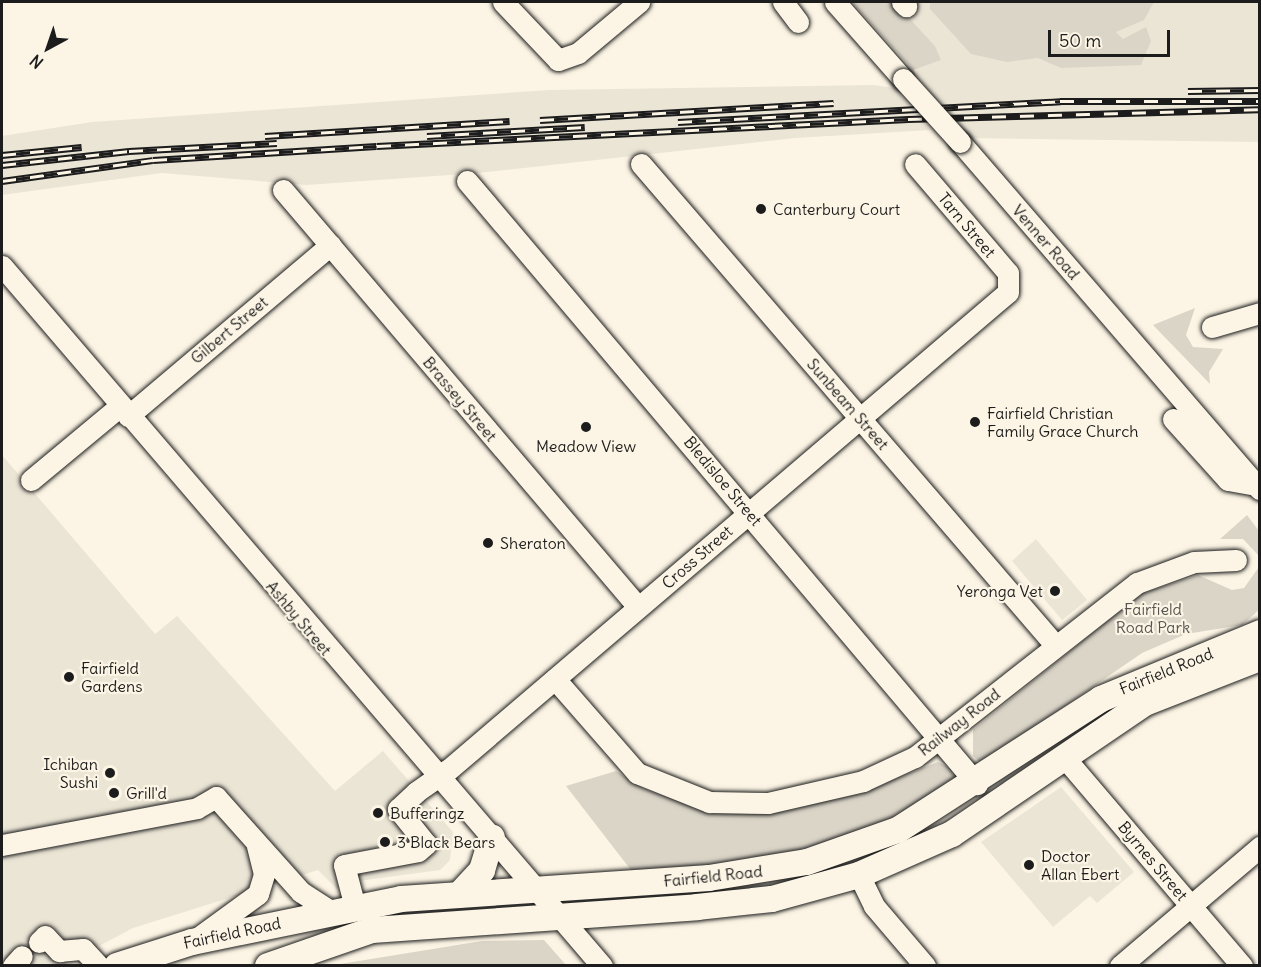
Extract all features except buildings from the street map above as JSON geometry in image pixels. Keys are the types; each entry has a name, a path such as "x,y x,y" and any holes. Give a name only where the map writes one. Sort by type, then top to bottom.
{"main road":[{"name":"Fairfield Road","path":"117,966 192,942 343,910 459,895 748,874 807,862 898,830 977,784 1101,699 1260,633"},
{"name":"Fairfield Road","path":"268,966 372,930 772,899 859,876 952,834 1159,695 1260,658"},
{"path":"459,895 482,870 492,838"}],"street":[{"path":"503,2 550,56 562,59 578,53 639,2"},
{"path":"783,2 798,22"},
{"name":"Venner Road","path":"835,2 960,142 1257,488"},
{"name":"Sunbeam Street","path":"641,164 1055,645"},
{"name":"Tarn Street","path":"915,164 1008,273 1010,289"},
{"name":"Bledisloe Street","path":"466,181 942,739 977,784"},
{"name":"Brassey Street","path":"283,190 638,608"},
{"name":"Gilbert Street","path":"31,480 124,411 330,245"},
{"name":"Ashby Street","path":"2,266 602,966"},
{"name":"Cross Street","path":"343,910 344,864 418,851 426,844 398,809 439,778 1010,289"},
{"path":"1212,327 1260,313"},
{"name":"Venner Road","path":"1173,419 1227,480 1257,488"},
{"name":"Railway Road","path":"555,679 637,773 725,806 768,803 863,781 942,739 1055,645 1152,575 1194,562 1236,560"},
{"name":"Byrnes Street","path":"1064,757 1242,966"},
{"path":"2,845 197,808 216,797 301,892 343,910"},
{"path":"192,942 258,894 264,874 257,845"},
{"path":"1120,966 1260,847"},
{"path":"859,876 874,906 925,966"},
{"path":"39,942 45,936 58,951 83,949 99,966"}],"shaded area":[{"path":"913,2 1259,2 1259,142 971,138 918,79 906,6"},
{"path":"874,85 894,88 930,130 795,138 478,173 306,185 162,173 2,195 2,136 92,122 549,90"},
{"path":"2,455 155,634 177,616 335,791 383,751 453,832 450,860 440,870 351,882 337,889 318,870 133,928 63,965 2,965"},
{"path":"1036,539 1087,600 1062,620 1012,561"},
{"path":"1061,787 1134,872 1097,903 1090,896 1053,927 981,842"}],"green space":[{"path":"852,2 894,2 935,46 941,60 913,70"},
{"path":"930,2 1154,2 1144,20 1116,32 1123,39 1146,27 1151,41 1141,65 1061,68 1038,58 1007,62 971,54 930,9"},
{"path":"1195,308 1186,335 1193,347 1223,349 1209,372 1210,384 1153,325"},
{"path":"1247,515 1259,531 1259,556 1243,539 1220,539"},
{"name":"Fairfield Road Park","path":"1259,567 1259,610 1242,625 1186,634 1142,653 988,759 980,762 973,756 973,730 1140,594 1198,575 1232,590 1244,588"},
{"path":"938,762 951,769 955,782 912,815 789,857 634,874 566,786 616,771 642,788 698,808 762,813 859,793"},
{"path":"544,940 566,965 334,965 482,941"}],"railway":[{"path":"1188,91 1260,90"},
{"path":"678,122 1060,101 1260,101"},
{"path":"540,120 834,103"},
{"path":"2,181 153,160 377,146 908,119 1260,109"},
{"path":"265,136 510,121"},
{"path":"427,136 585,127"},
{"path":"2,165 129,151 277,143"},
{"path":"2,155 82,147"}],"place":[{"name":"Canterbury Court","path":"761,209"},
{"name":"Fairfield Christian Family Grace Church","path":"975,422"},
{"name":"Meadow View","path":"586,427"},
{"name":"Sheraton","path":"488,543"},
{"name":"Yeronga Vet","path":"1055,591"},
{"name":"Fairfield Gardens","path":"69,677"},
{"name":"Ichiban Sushi","path":"110,773"},
{"name":"Grill'd","path":"114,793"},
{"name":"Bufferingz","path":"378,813"},
{"name":"3 Black Bears","path":"385,842"},
{"name":"Doctor Allan Ebert","path":"1029,865"}]}
